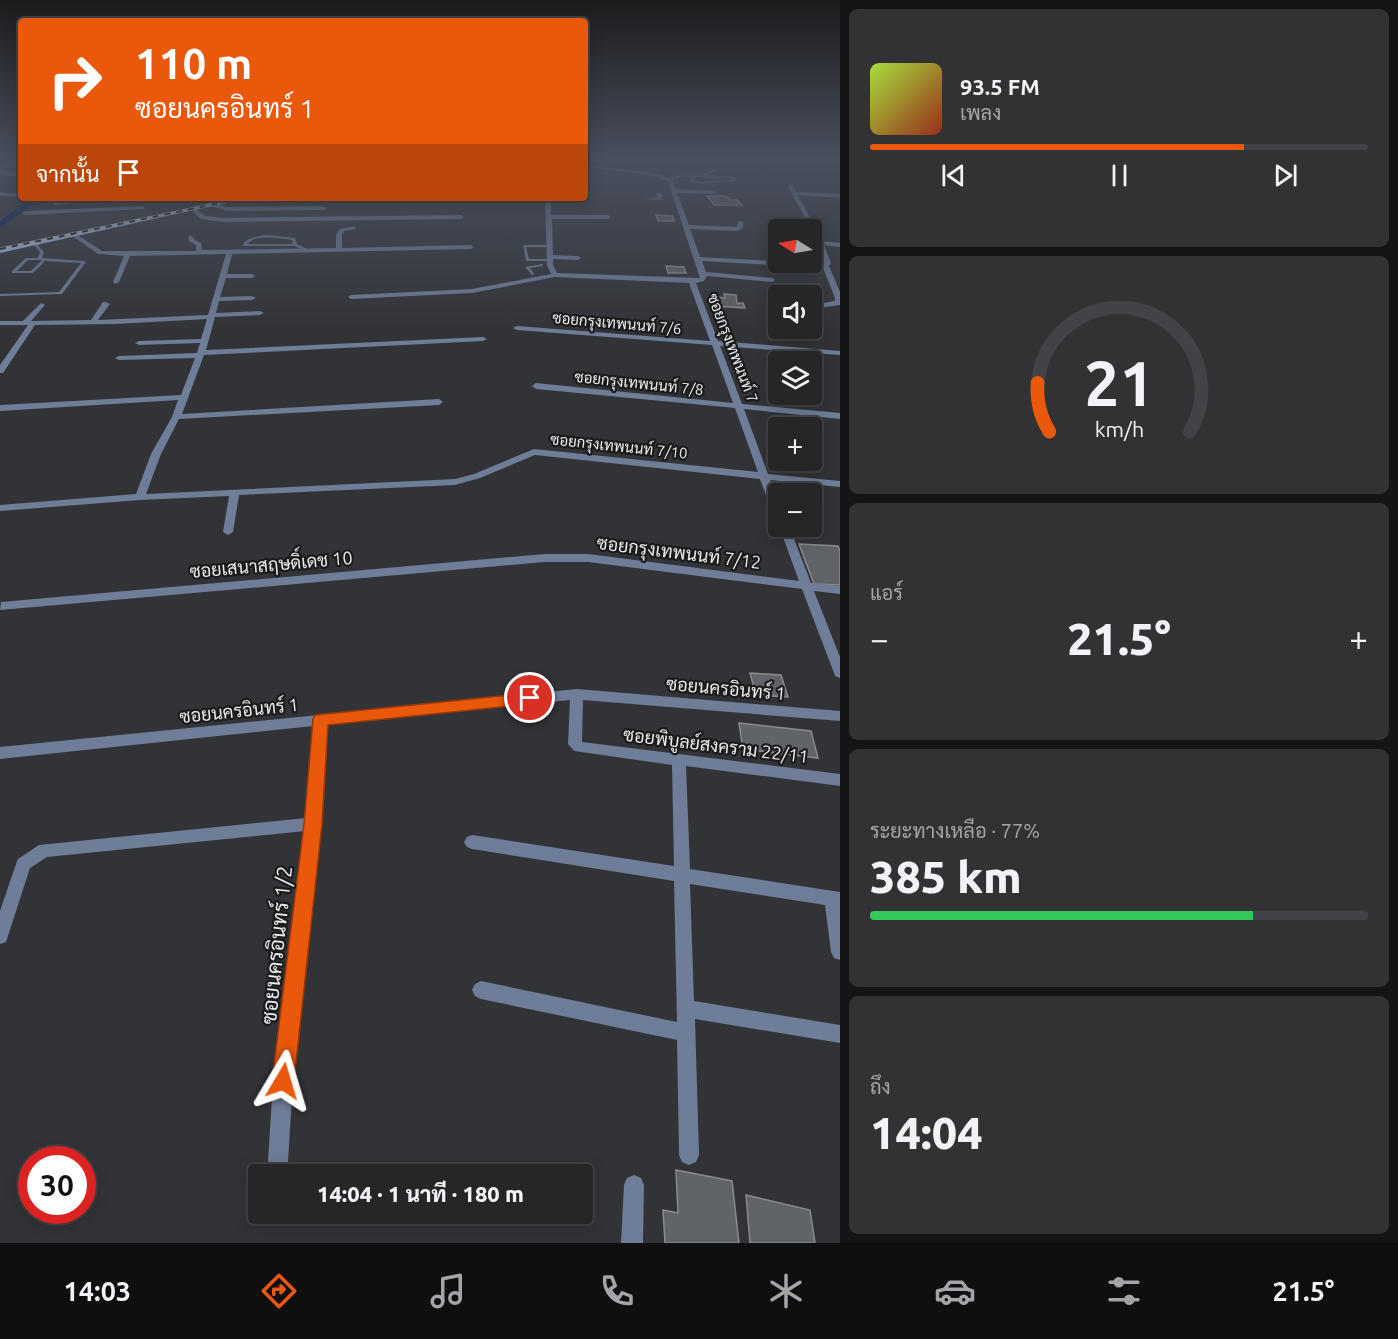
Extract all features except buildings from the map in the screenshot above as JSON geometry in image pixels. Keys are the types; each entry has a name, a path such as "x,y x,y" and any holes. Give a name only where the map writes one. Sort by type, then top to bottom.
{"main road":[{"path":"0,245 114,218"},
{"path":"0,251 150,218"}],"street":[{"path":"203,218 224,220 381,218"},
{"path":"548,218 550,261 555,275"},
{"name":"ซอยกรุงเทพนนท์ 7","path":"683,218 703,274 702,280 692,281 768,489"},
{"path":"686,226 740,228 740,222"},
{"path":"339,248 339,235 342,230 354,228"},
{"path":"74,234 100,253 128,254 471,247"},
{"path":"191,237 192,241 199,244 199,252"},
{"path":"822,243 840,245"},
{"path":"822,248 828,263 826,266 839,298 838,303 822,305"},
{"path":"140,497 156,454 176,417 201,354 230,251"},
{"path":"116,282 128,254"},
{"path":"550,261 578,258"},
{"path":"697,259 826,266"},
{"path":"703,274 772,280"},
{"path":"351,297 472,291 555,275 692,281"},
{"path":"223,276 252,276"},
{"path":"216,299 252,298"},
{"path":"93,322 106,304"},
{"path":"0,371 40,305"},
{"path":"0,323 93,322 260,313"},
{"name":"ซอยกรุงเทพนนท์ 7/6","path":"517,328 840,353"},
{"path":"118,358 483,339"},
{"path":"139,343 204,341"},
{"name":"ซอยกรุงเทพนนท์ 7/8","path":"536,386 840,416"},
{"path":"0,408 183,397"},
{"path":"176,417 439,402"},
{"name":"ซอยกรุงเทพนนท์ 7/10","path":"0,508 140,497 455,482 477,476 534,452 840,484"},
{"path":"228,532 234,493"},
{"path":"788,537 840,673"},
{"name":"ซอยกรุงเทพนนท์ 7/12","path":"545,558 588,558 840,590"},
{"name":"ซอยเสนาสฤษดิ์เดช 10","path":"1,606 545,558"},
{"name":"ซอยนครอินทร์ 1","path":"0,753 577,694 840,716"},
{"name":"ซอยพิบูลย์สงคราม 22/11","path":"577,694 575,744 588,748 840,780"},
{"name":"ซอยนครอินทร์ 1/2","path":"279,1164 283,1081 313,824 320,719"},
{"path":"679,760 689,1155"},
{"path":"0,936 24,864 44,850 313,824"},
{"path":"472,842 836,900 840,952"},
{"path":"481,990 686,1033"},
{"path":"685,1008 840,1034"},
{"path":"632,1243 634,1185"}],"lane":[{"path":"295,245 294,239 278,237 251,238 244,245 295,245 304,249"},
{"path":"0,295 60,293 84,262 43,259 26,260 14,272 32,272 43,259 42,252 34,243"},
{"path":"550,246 524,246 527,260 550,261"},
{"path":"532,274 527,269 529,266 550,261"}],"waterway":[{"path":"0,225 10,218"}],"railway":[{"path":"0,249 148,218"}],"route":[{"path":"283,1081 313,824 320,719 530,698"}]}
